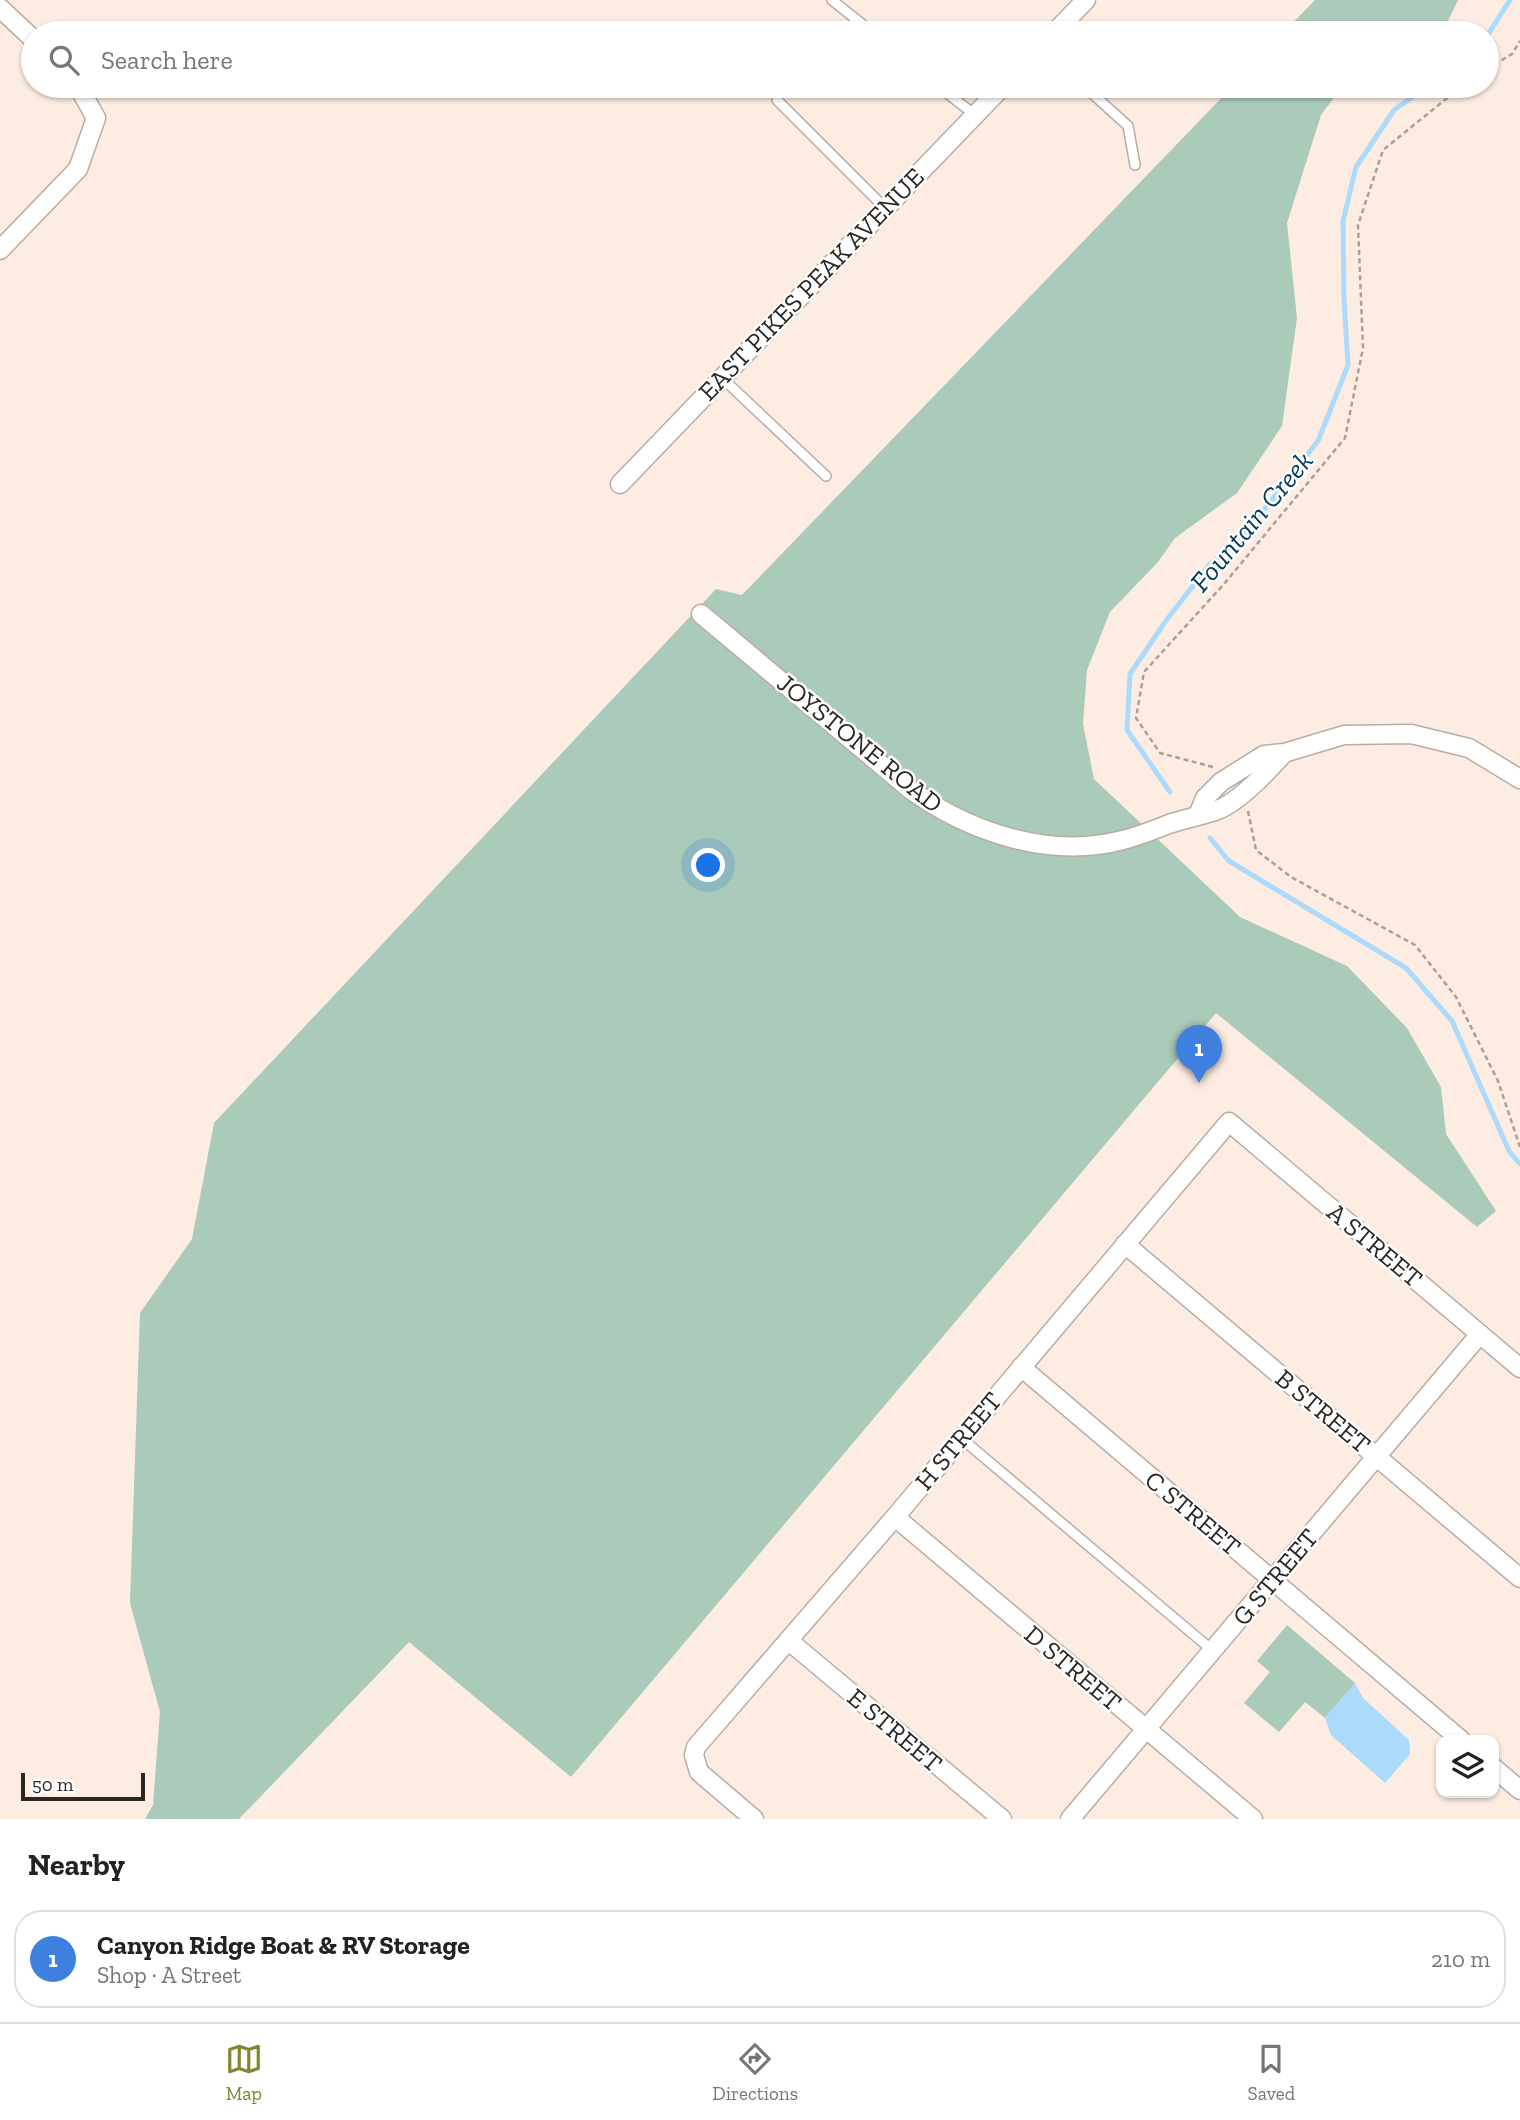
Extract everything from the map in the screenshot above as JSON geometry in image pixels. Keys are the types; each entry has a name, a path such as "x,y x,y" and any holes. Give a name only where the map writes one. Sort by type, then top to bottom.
{"street":[{"path":"1066,21 1086,0"},
{"path":"0,8 21,27"},
{"path":"0,250 78,169 96,118 85,98"},
{"name":"EAST PIKES PEAK AVENUE","path":"621,484 991,98"},
{"name":"JOYSTONE ROAD","path":"701,614 911,790 939,810 1006,838 1070,846 1122,841 1217,811 1261,779 1284,753 1344,735 1411,734 1469,748 1520,779"},
{"name":"H STREET","path":"754,1819 689,1763 696,1747 895,1517 1229,1122"},
{"name":"A STREET","path":"1229,1122 1520,1368"},
{"name":"B STREET","path":"1125,1244 1520,1578"},
{"name":"G STREET","path":"1070,1819 1480,1334"},
{"name":"C STREET","path":"1021,1367 1455,1735"},
{"name":"D STREET","path":"895,1517 1253,1819"},
{"name":"E STREET","path":"789,1641 1002,1819"},
{"path":"1499,1772 1520,1790"}],"lane":[{"path":"832,0 858,21"},
{"path":"953,98 975,115"},
{"path":"1097,98 1128,126 1135,164"},
{"path":"777,100 885,208"},
{"path":"721,377 825,476"},
{"path":"961,1438 1212,1650"}],"path":[{"path":"1499,62 1512,54 1520,41"},
{"path":"1220,769 1160,753 1136,718 1144,672 1224,584 1345,438 1363,348 1358,225 1383,150 1447,98"},
{"path":"1248,810 1256,850 1291,877 1415,945 1456,997 1499,1081 1520,1147"}],"green space":[{"path":"1315,0 1458,0 1448,21 1295,21"},
{"path":"1221,98 1334,98 1321,115 1287,223 1297,318 1282,426 1237,493 1175,538 1158,562 1110,612 1087,670 1083,724 1094,779 1240,917 1347,966 1407,1028 1441,1087 1446,1134 1496,1211 1477,1227 1216,1013 571,1777 409,1642 239,1819 145,1819 153,1805 160,1712 130,1603 140,1313 192,1239 214,1123 716,589 742,595"},
{"path":"1287,1625 1355,1683 1325,1718 1305,1702 1279,1732 1244,1703 1270,1672 1257,1661"}],"water":[{"path":"1355,1683 1363,1698 1409,1740 1410,1754 1385,1783 1331,1735 1325,1718"}],"waterway":[{"name":"Fountain Creek","path":"1497,21 1510,0"},
{"name":"Fountain Creek","path":"1170,792 1127,730 1130,674 1165,622 1210,564 1241,539 1318,441 1348,365 1343,221 1356,167 1394,110 1411,98"},
{"name":"Fountain Creek","path":"1210,838 1229,861 1406,968 1452,1021 1509,1151 1520,1164"}],"place":[{"name":"Canyon Ridge Boat & RV Storage","path":"1199,1083"}]}
